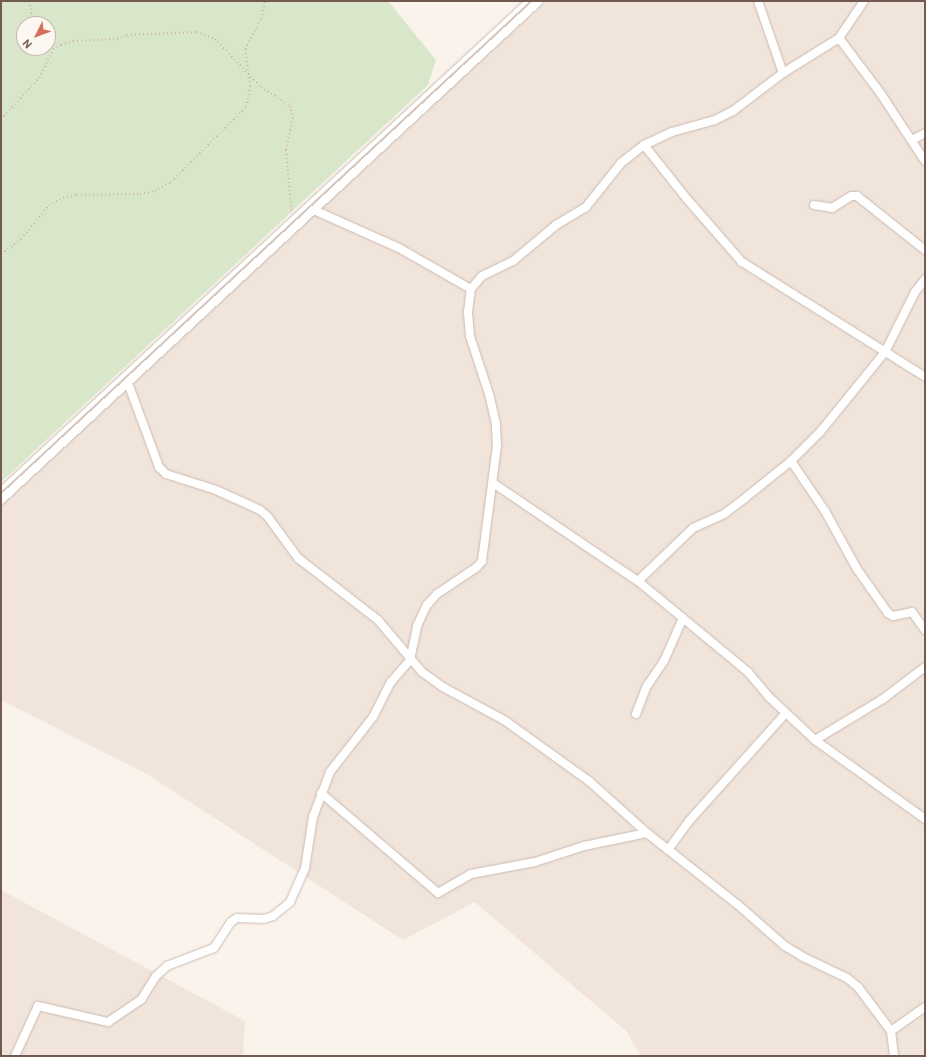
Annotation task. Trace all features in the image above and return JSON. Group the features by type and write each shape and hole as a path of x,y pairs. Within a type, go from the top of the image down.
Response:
{"street":[{"path":"1,500 539,1"},
{"path":"758,1 783,73"},
{"path":"15,1056 38,1006 108,1022 141,1000 156,976 167,966 214,948 231,922 237,918 264,919 281,912 290,902 302,878 313,817 321,793 338,759 373,717 391,682 410,660 417,626 427,605 437,594 477,568 482,561 497,446 496,424 470,336 468,312 471,290 482,276 525,254 556,225 586,207 621,163 644,145 672,132 721,117 783,73 838,38 864,1"},
{"path":"838,38 912,140 925,161"},
{"path":"912,140 925,133"},
{"path":"644,145 686,199 742,262 844,324 925,377"},
{"path":"814,205 832,208 851,196 857,196 925,250"},
{"path":"314,210 399,248 471,290"},
{"path":"638,581 693,528 724,514 791,462 844,405 885,352 915,292 925,279"},
{"path":"128,383 159,467 166,474 216,490 260,510 268,517 298,558 378,620 410,660 441,686 504,720 546,749 610,797 647,833 737,904 785,946 803,957 847,978 858,987 891,1031 894,1056"},
{"path":"791,462 825,511 857,569 888,613 894,616 912,612 925,630"},
{"path":"493,483 638,581 748,672 785,714 815,740 925,819"},
{"path":"636,714 647,686 664,661 683,618"},
{"path":"815,740 883,699 925,667"},
{"path":"668,850 689,821 785,714"},
{"path":"321,793 438,893 471,874 535,862 584,846 647,833"},
{"path":"891,1031 925,1007"}],"lane":[{"path":"1,489 527,1"}],"path":[{"path":"29,1 32,16"},
{"path":"1,254 21,239 49,205 63,198 77,195 140,194 155,191 171,182 246,107 250,97 245,49 261,19 265,1"},
{"path":"56,48 73,41 117,39 128,35 161,32 197,32 215,39 261,87 290,106 293,118 286,150 290,206 294,218"},
{"path":"1,119 39,78 50,56"}],"shaded area":[{"path":"547,1 925,1 925,1056 641,1056 626,1031 475,902 403,940 145,773 1,700 1,506 298,225"},
{"path":"1,890 245,1021 243,1056 1,1056"}],"green space":[{"path":"1,1 388,1 436,60 428,85 1,482"}]}
